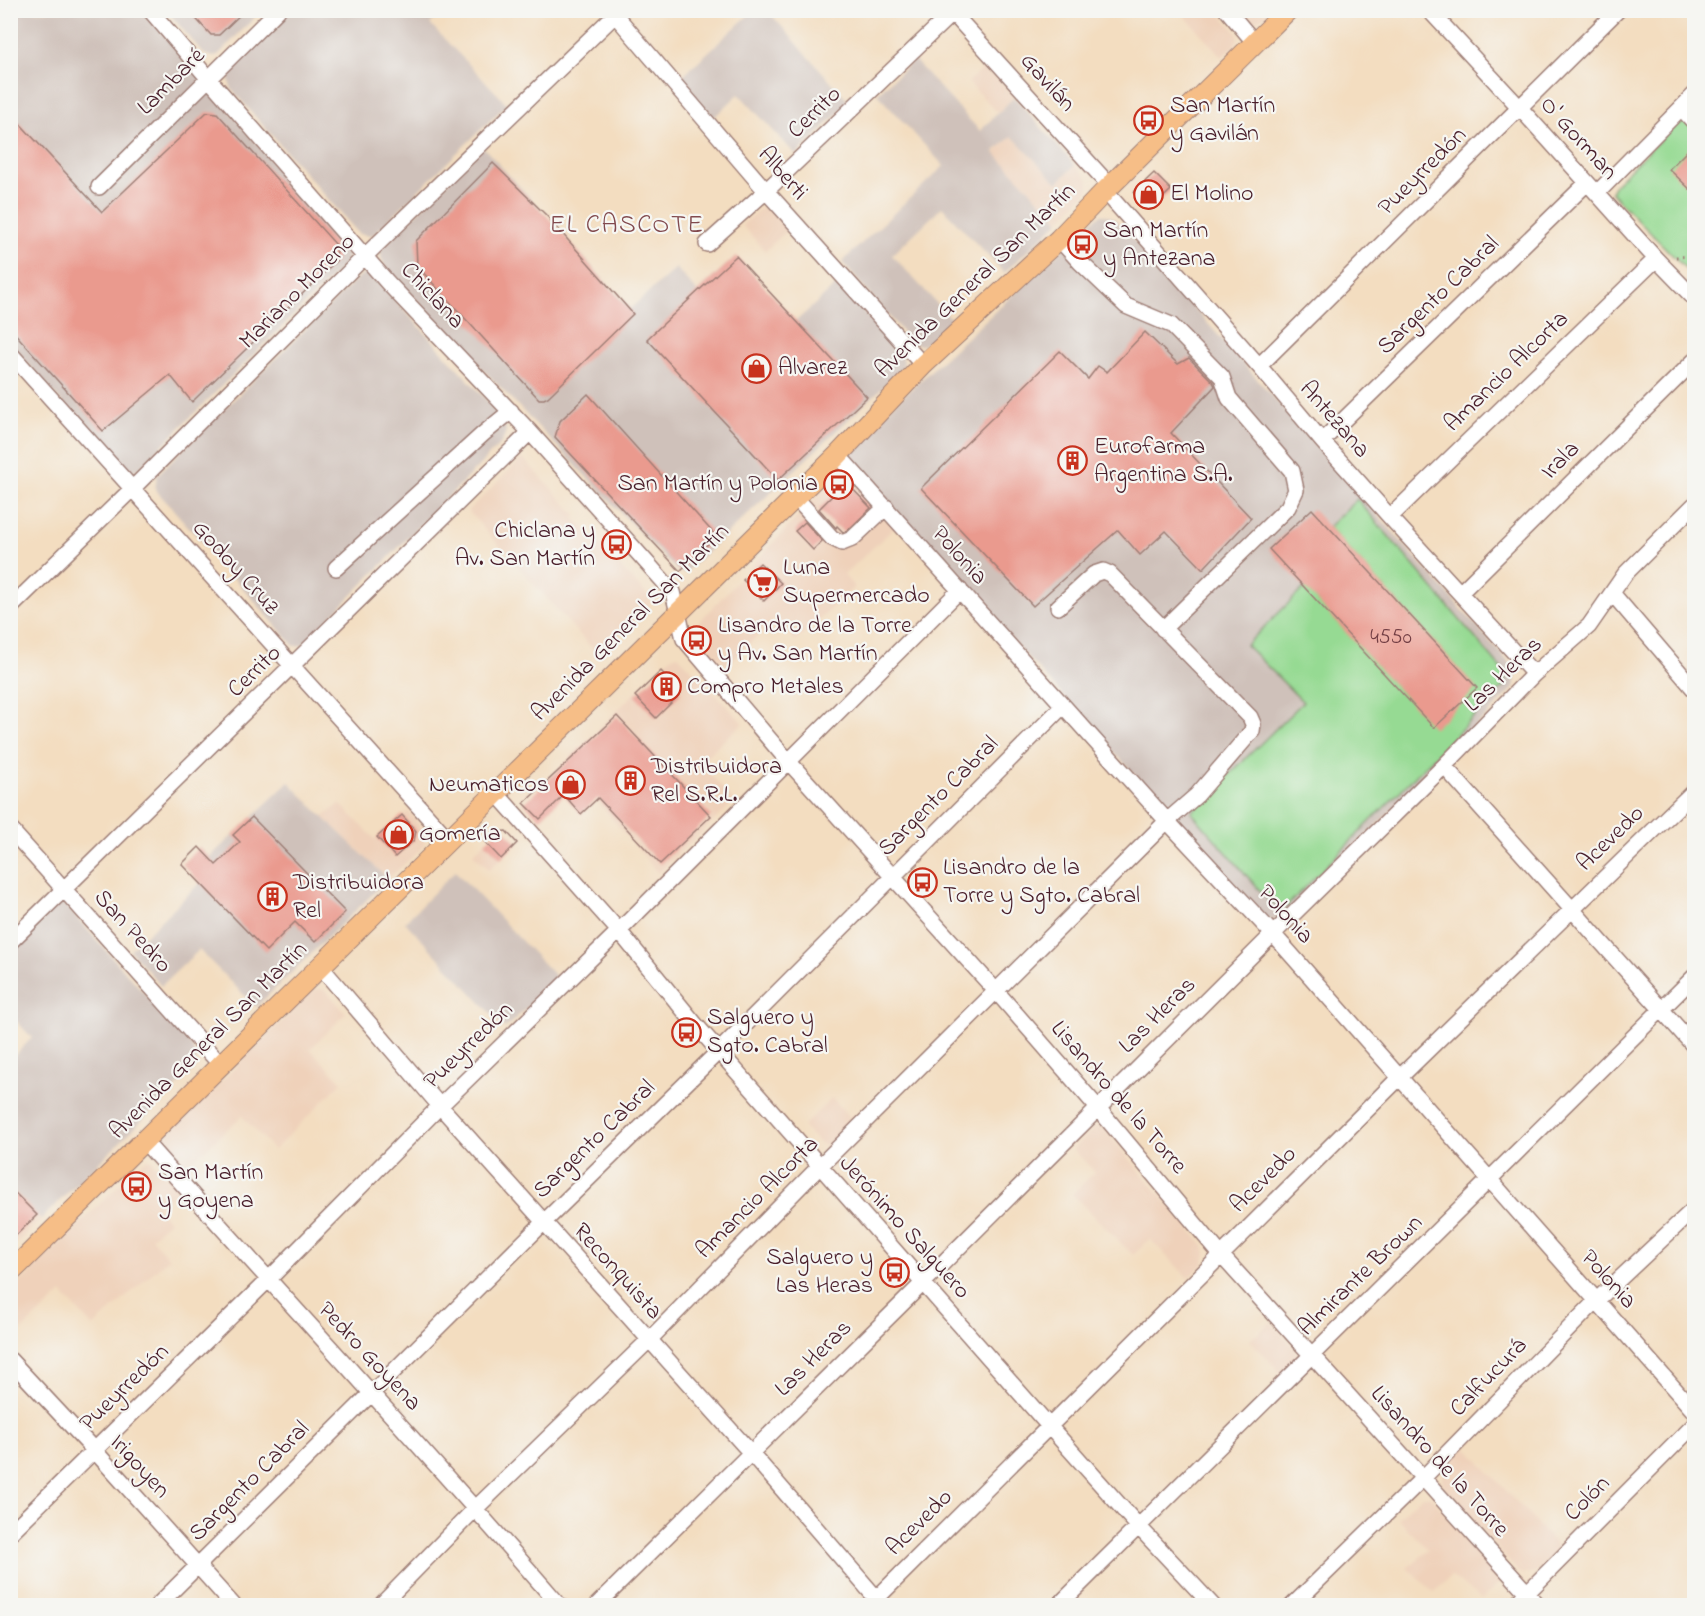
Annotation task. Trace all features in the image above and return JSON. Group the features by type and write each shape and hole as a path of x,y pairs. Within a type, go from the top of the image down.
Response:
{"main road":[{"name":"Avenida General San Martín","path":"10,1273 838,455 923,365 1059,238 1288,10"}],"street":[{"name":"Chiclana","path":"150,10 388,283 511,411 673,592 678,612"},
{"name":"Lambaré","path":"99,187 278,10"},
{"path":"1227,10 1255,43"},
{"name":"O' Gorman","path":"1429,10 1656,259 1695,298"},
{"name":"Pueyrredón","path":"1259,366 1618,10"},
{"name":"Alberti","path":"615,12 766,191 923,365"},
{"name":"Mariano Moreno","path":"10,608 615,12"},
{"name":"Gavilán","path":"951,12 1107,188"},
{"name":"Cerrito","path":"707,244 766,191 951,12"},
{"name":"Sargento Cabral","path":"1322,441 1592,188 1695,95"},
{"path":"1681,108 1695,122"},
{"name":"Antezana","path":"1107,188 1389,518 1534,674"},
{"path":"1058,607 1094,574 1103,571 1110,574 1163,629 1287,507 1296,490 1292,471 1229,398 1222,377 1171,325 1126,306 1080,262 1059,238"},
{"name":"Amancio Alcorta","path":"1389,518 1656,259"},
{"name":"Godoy Cruz","path":"10,352 450,840"},
{"name":"Irala","path":"1460,593 1695,361"},
{"path":"336,568 511,411"},
{"name":"Cerrito","path":"10,942 530,432"},
{"name":"Polonia","path":"838,455 1167,821 1273,934 1695,1411"},
{"path":"795,497 832,538 842,543 852,539 886,507"},
{"name":"Las Heras","path":"596,1605 751,1454 1534,674 1589,626 1625,574 1695,505"},
{"name":"Pueyrredón","path":"10,1533 268,1280 960,590"},
{"path":"1612,593 1695,689"},
{"name":"Lisandro de la Torre","path":"678,612 684,639 788,761 996,991 1221,1255 1539,1605"},
{"name":"Amancio Alcorta","path":"380,1605 649,1340 820,1166 1167,821 1197,795 1252,731 1253,724 1250,717 1163,629"},
{"name":"Sargento Cabral","path":"157,1605 719,1051 1063,705"},
{"path":"1444,766 1695,1046"},
{"name":"Acevedo","path":"876,1603 1049,1426 1399,1078 1695,790"},
{"name":"Jerónimo Salguero","path":"496,794 619,931 719,1051 1049,1426 1139,1527 1213,1605"},
{"name":"San Pedro","path":"10,830 220,1064"},
{"name":"Reconquista","path":"320,966 543,1223 751,1454 876,1603"},
{"name":"Almirante Brown","path":"1058,1605 1695,977"},
{"name":"Pedro Goyena","path":"144,1142 476,1508 560,1605"},
{"name":"Calfucurá","path":"1292,1605 1423,1478 1596,1301 1695,1209"},
{"name":"Irigoyen","path":"10,1360 234,1605"},
{"name":"Colón","path":"1514,1605 1695,1425"}],"shaded area":[{"path":"10,11 144,11 345,246 348,255 346,263 139,468 131,472 122,470 11,345"},
{"path":"167,11 261,11 214,57 204,54"},
{"path":"289,11 444,11 430,24 507,104 370,236 359,234 232,90 229,73 233,65"},
{"path":"753,11 768,11 849,102 796,155 739,94 713,118 679,79"},
{"path":"1185,11 1217,11 1237,33 1238,39 1235,45 1222,57 1182,13"},
{"path":"1233,11 1273,11 1255,21 1239,18"},
{"path":"914,60 980,131 1014,97 1075,165 1057,183 1012,136 994,152 1059,221 1004,273 942,207 892,255 954,322 933,343 921,345 912,343 842,262 944,166 877,94"},
{"path":"986,65 1014,97 998,113 968,82"},
{"path":"1012,136 1057,183 1075,165 1088,179 1088,190 1059,221 994,153"},
{"path":"483,147 630,309 676,268 697,292 736,256 796,321 839,283 900,353 904,362 900,371 685,573 677,571 385,266 381,257 381,249"},
{"path":"765,207 772,208 790,228 765,251 742,225"},
{"path":"1101,215 1115,219 1512,666 1516,677 1514,688 1282,919 1265,918 850,459 850,452 856,440"},
{"path":"367,273 374,277 504,419 506,431 502,442 303,645 294,646 155,489 157,475 360,276"},
{"path":"520,460 525,460 576,515 574,518 650,598 650,605 598,655 468,511"},
{"path":"845,474 896,526 844,575 854,587 796,641 775,619 726,666 700,639 700,621 836,476"},
{"path":"678,655 743,723 700,762 734,802 658,873 596,800 581,814 560,791 547,804 551,808 540,819 524,803 670,658"},
{"path":"289,782 388,879 256,1007 199,950 161,986 130,950 200,883 199,847 210,857"},
{"path":"340,804 375,839 408,811 423,829 425,840 423,847 388,879 323,817"},
{"path":"496,831 506,831 519,842 489,869 473,854"},
{"path":"455,871 558,979 505,1028 405,922"},
{"path":"60,902 192,1046 197,1063 194,1070 41,1219 11,1188 10,1060 32,1038 11,1015 11,947"},
{"path":"317,989 327,992 346,1013 310,1049 342,1082 274,1150 242,1116 182,1170 163,1151 162,1142 165,1137 312,991"},
{"path":"832,1098 856,1124 834,1144 824,1145 819,1143 803,1126"},
{"path":"1099,1126 1204,1246 1206,1253 1204,1264 1188,1278 1150,1239 1133,1255 1072,1194 1095,1172 1073,1149 1094,1127"},
{"path":"150,1159 179,1189 158,1208 169,1221 151,1238 169,1258 93,1327 62,1293 11,1340 11,1291 145,1160"},
{"path":"11,1188 41,1219 11,1249"},
{"path":"1271,1322 1296,1353 1295,1359 1281,1373 1250,1340"},
{"path":"1465,1446 1560,1549 1536,1572 1525,1574 1518,1572 1444,1487 1442,1481 1444,1468"},
{"path":"1423,1496 1433,1499 1502,1580 1482,1599 1451,1576 1434,1592 1407,1568 1429,1550 1398,1519"}],"green space":[{"path":"1682,121 1694,127 1694,277 1611,192 1616,183 1677,123"},
{"path":"1357,499 1505,673 1505,685 1286,907 1269,901 1191,812 1303,702 1246,645 1305,587 1434,727 1476,688 1328,527"}],"building":[{"path":"188,10 245,10 219,35 211,35"},
{"path":"207,112 217,113 337,246 336,261 192,402 170,375 103,431 10,328 10,113 102,212"},
{"path":"1695,143 1695,194 1669,169"},
{"path":"493,163 546,215 633,314 544,399 539,399 417,266 416,241"},
{"name":"El Molino","path":"1154,173 1171,190 1150,210 1134,192"},
{"name":"Alvarez","path":"736,256 867,397 778,480 647,339"},
{"name":"Eurofarma Argentina S.A.","path":"1145,332 1178,364 1189,358 1213,382 1215,386 1171,433 1251,518 1203,569 1166,531 1140,555 1118,530 1033,606 921,488 1060,351 1088,379 1098,366 1107,372"},
{"path":"588,394 716,536 680,571 555,437 560,421"},
{"path":"846,482 871,508 847,531 843,532 837,526 836,528 819,509"},
{"name":"Eurofarma Argentina S.A.","path":"1312,509 1477,688 1434,728 1269,549"},
{"path":"805,522 822,541 813,550 795,531"},
{"name":"Luna Supermercado","path":"760,563 781,583 764,601 743,580"},
{"path":"661,671 681,693 656,718 635,696"},
{"name":"Distribuidora Rel S.R.L.","path":"617,716 711,816 660,864 598,798 581,814 564,795 540,819 524,803"},
{"name":"Gomería","path":"402,815 416,831 414,840 395,857 377,837"},
{"name":"Distribuidora Rel","path":"252,817 345,912 315,942 295,922 266,951 182,864 199,847 216,865 240,842 233,835"},
{"path":"506,831 517,843 501,859 485,842 496,832"},
{"path":"10,1188 37,1215 10,1241"}],"place":[{"name":"San Martín y Gavilán","path":"1149,120"},
{"name":"El Molino","path":"1149,194"},
{"name":"San Martín y Antezana","path":"1082,245"},
{"name":"Alvarez","path":"757,368"},
{"name":"Eurofarma Argentina S.A.","path":"1073,461"},
{"name":"San Martín y Polonia","path":"839,484"},
{"name":"Chiclana y Av. San Martín","path":"616,545"},
{"name":"Luna Supermercado","path":"762,582"},
{"name":"Lisandro de la Torre y Av. San Martín","path":"697,640"},
{"name":"Compro Metales","path":"666,687"},
{"name":"Distribuidora Rel S.R.L.","path":"630,781"},
{"name":"Neumaticos","path":"570,785"},
{"name":"Gomería","path":"398,834"},
{"name":"Lisandro de la Torre y Sgto. Cabral","path":"922,882"},
{"name":"Distribuidora Rel","path":"272,897"},
{"name":"Salguero y Sgto. Cabral","path":"686,1032"},
{"name":"San Martín y Goyena","path":"137,1187"},
{"name":"Salguero y Las Heras","path":"894,1272"}],"district":[{"name":"EL CASCOTE","path":"627,226"}]}
